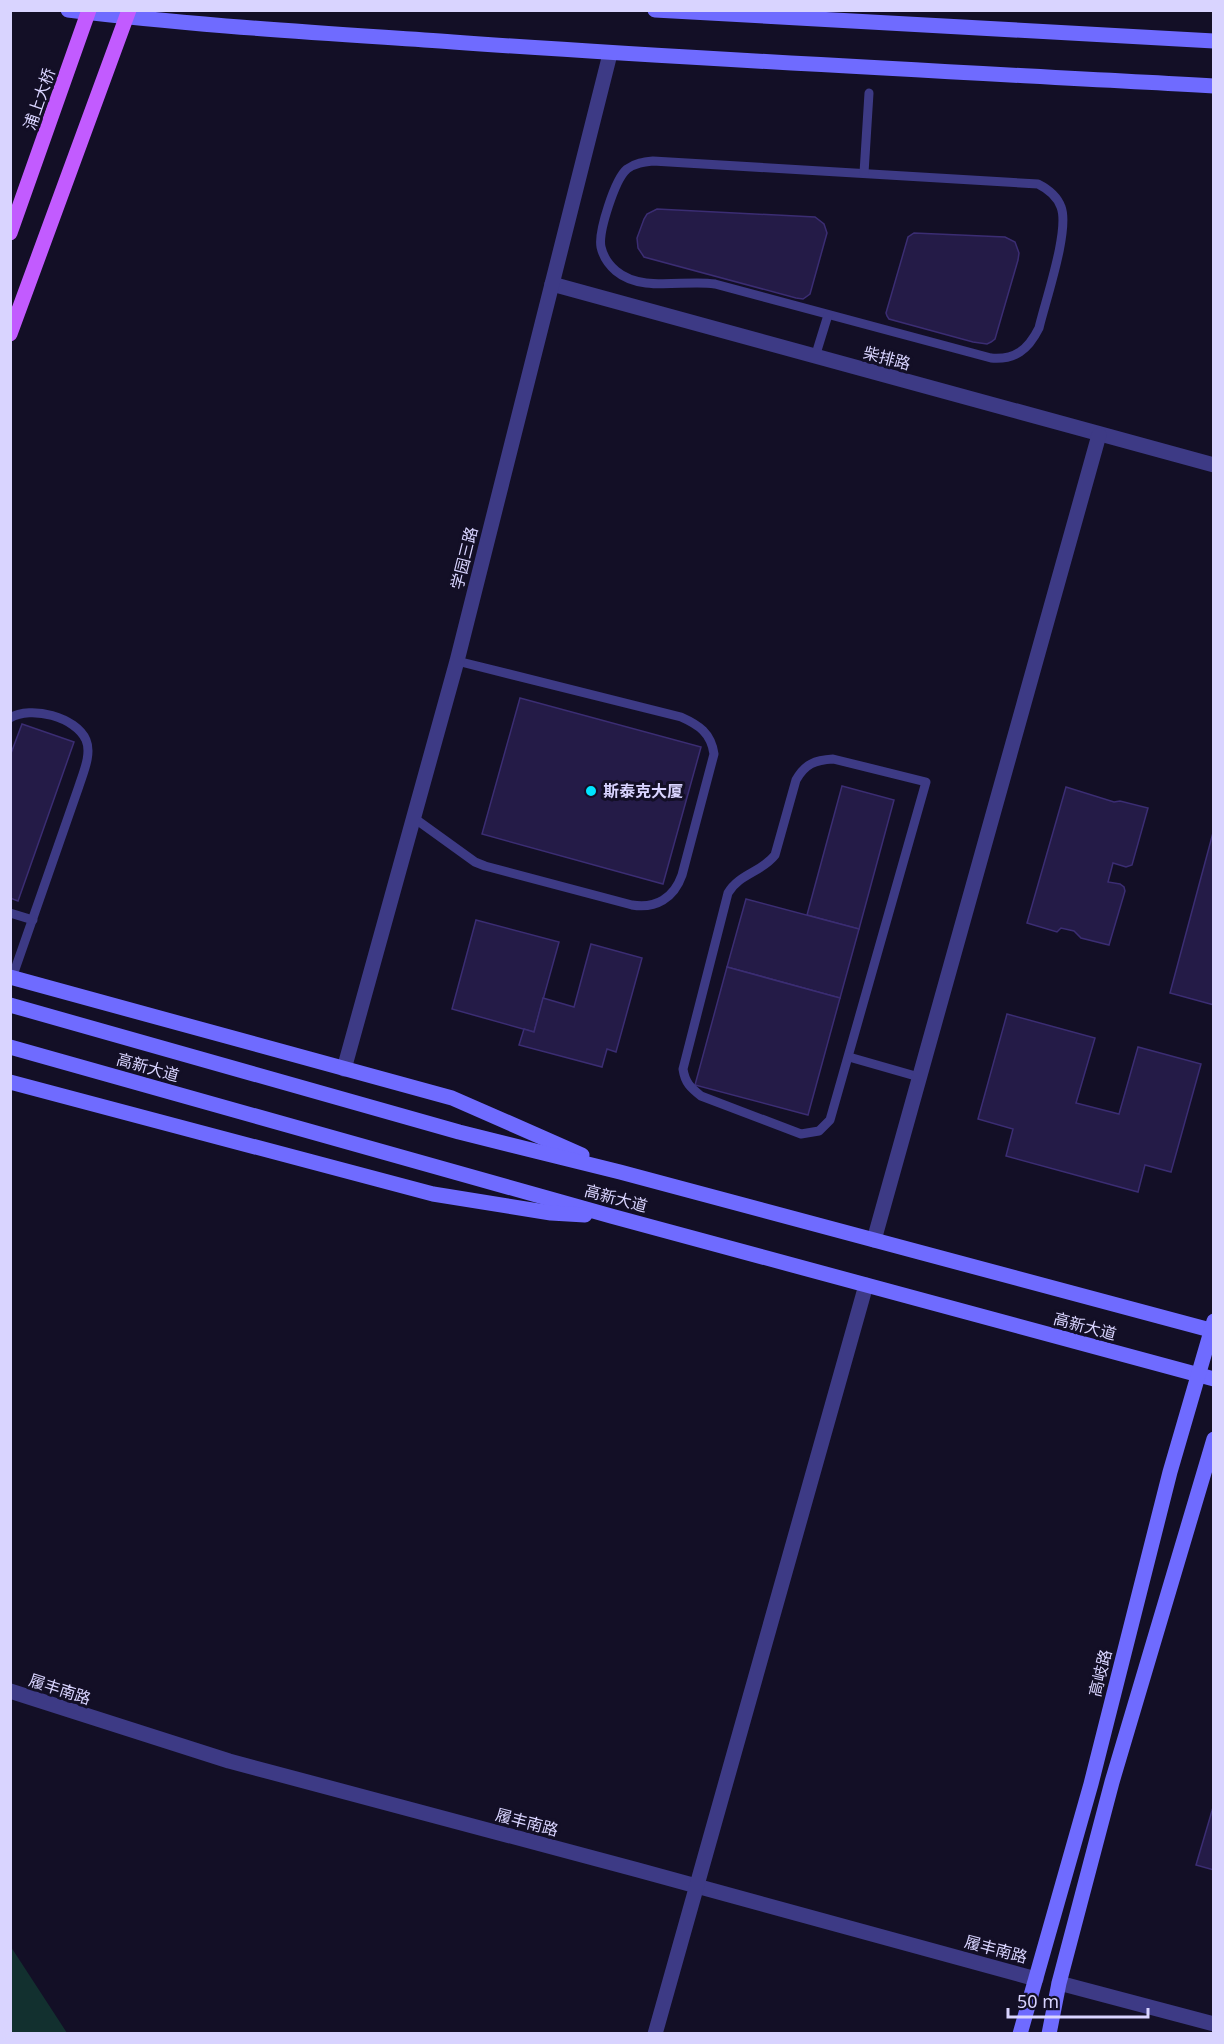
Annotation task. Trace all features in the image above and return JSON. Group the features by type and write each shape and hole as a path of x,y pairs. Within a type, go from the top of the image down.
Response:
{"main road":[{"path":"68,10 165,22 610,54 834,64 1214,86"},
{"name":"浦上大桥","path":"10,233 89,10"},
{"path":"10,334 129,10"},
{"path":"655,10 1214,41"},
{"path":"11,977 452,1098 620,1172"},
{"name":"高新大道","path":"10,1005 459,1132 1212,1327"},
{"name":"高新大道","path":"10,1047 611,1216 1214,1379"},
{"path":"10,1082 433,1194 551,1214 611,1216"},
{"name":"高岐路","path":"1020,2034 1091,1784 1170,1472 1212,1327"},
{"path":"1049,2034 1059,1983 1112,1782 1214,1438"}],"street":[{"name":"学园三路","path":"344,1069 457,661 610,54"},
{"name":"柴排路","path":"552,285 1214,465"},
{"path":"874,1240 1099,435"},
{"path":"655,2034 866,1285"},
{"name":"履丰南路","path":"10,1691 229,1761 1036,1979"},
{"path":"1059,1983 1214,2024"}],"lane":[{"path":"864,173 869,93"},
{"path":"643,162 1038,184 1047,189 1061,206 1064,226 1039,328 1030,344 1011,357 1001,359 980,356 828,315 715,284 691,281 650,283 626,277 617,271 603,255 601,237 620,177 627,169 643,162"},
{"path":"815,357 828,315"},
{"path":"414,818 475,862 485,866 642,907 658,903 674,892 679,884 685,863 714,754 709,737 703,729 681,717 457,661"},
{"path":"10,718 27,712 58,717 80,731 88,747 79,786 11,977"},
{"path":"833,759 926,782 849,1057 830,1120 819,1131 801,1134 701,1095 690,1088 685,1080 683,1069 728,893 733,884 768,863 775,855 796,780 802,770 812,762 833,759"},
{"path":"10,913 33,920"},
{"path":"849,1057 919,1077"}],"green space":[{"path":"11,1947 67,2033 11,2033"}],"building":[{"path":"657,209 815,217 824,224 827,233 810,294 803,299 796,298 644,257 638,248 637,238 647,214"},
{"path":"914,233 1005,237 1015,242 1019,253 1018,260 995,339 991,342 987,344 973,342 889,319 886,313 908,237"},
{"name":"斯泰克大厦","path":"520,698 701,747 663,884 482,834"},
{"path":"22,724 74,742 18,901 10,898 10,756"},
{"path":"842,786 894,800 859,929 807,915"},
{"path":"1066,787 1114,802 1120,801 1148,808 1132,865 1126,867 1113,863 1108,882 1120,884 1125,891 1109,945 1081,938 1074,931 1061,928 1057,932 1027,923"},
{"path":"1214,829 1214,1005 1170,993"},
{"path":"746,899 859,929 840,998 727,967"},
{"path":"476,920 559,942 534,1032 452,1009"},
{"path":"591,944 642,958 616,1052 607,1049 602,1067 519,1045 524,1029 534,1032 543,998 574,1007"},
{"path":"727,967 840,998 808,1115 695,1085"},
{"path":"1007,1014 1095,1038 1076,1103 1119,1114 1138,1047 1201,1064 1171,1172 1145,1165 1138,1192 1006,1156 1013,1129 978,1119"},
{"path":"1214,1804 1214,1870 1196,1865"}],"place":[{"name":"斯泰克大厦","path":"591,791"}]}
